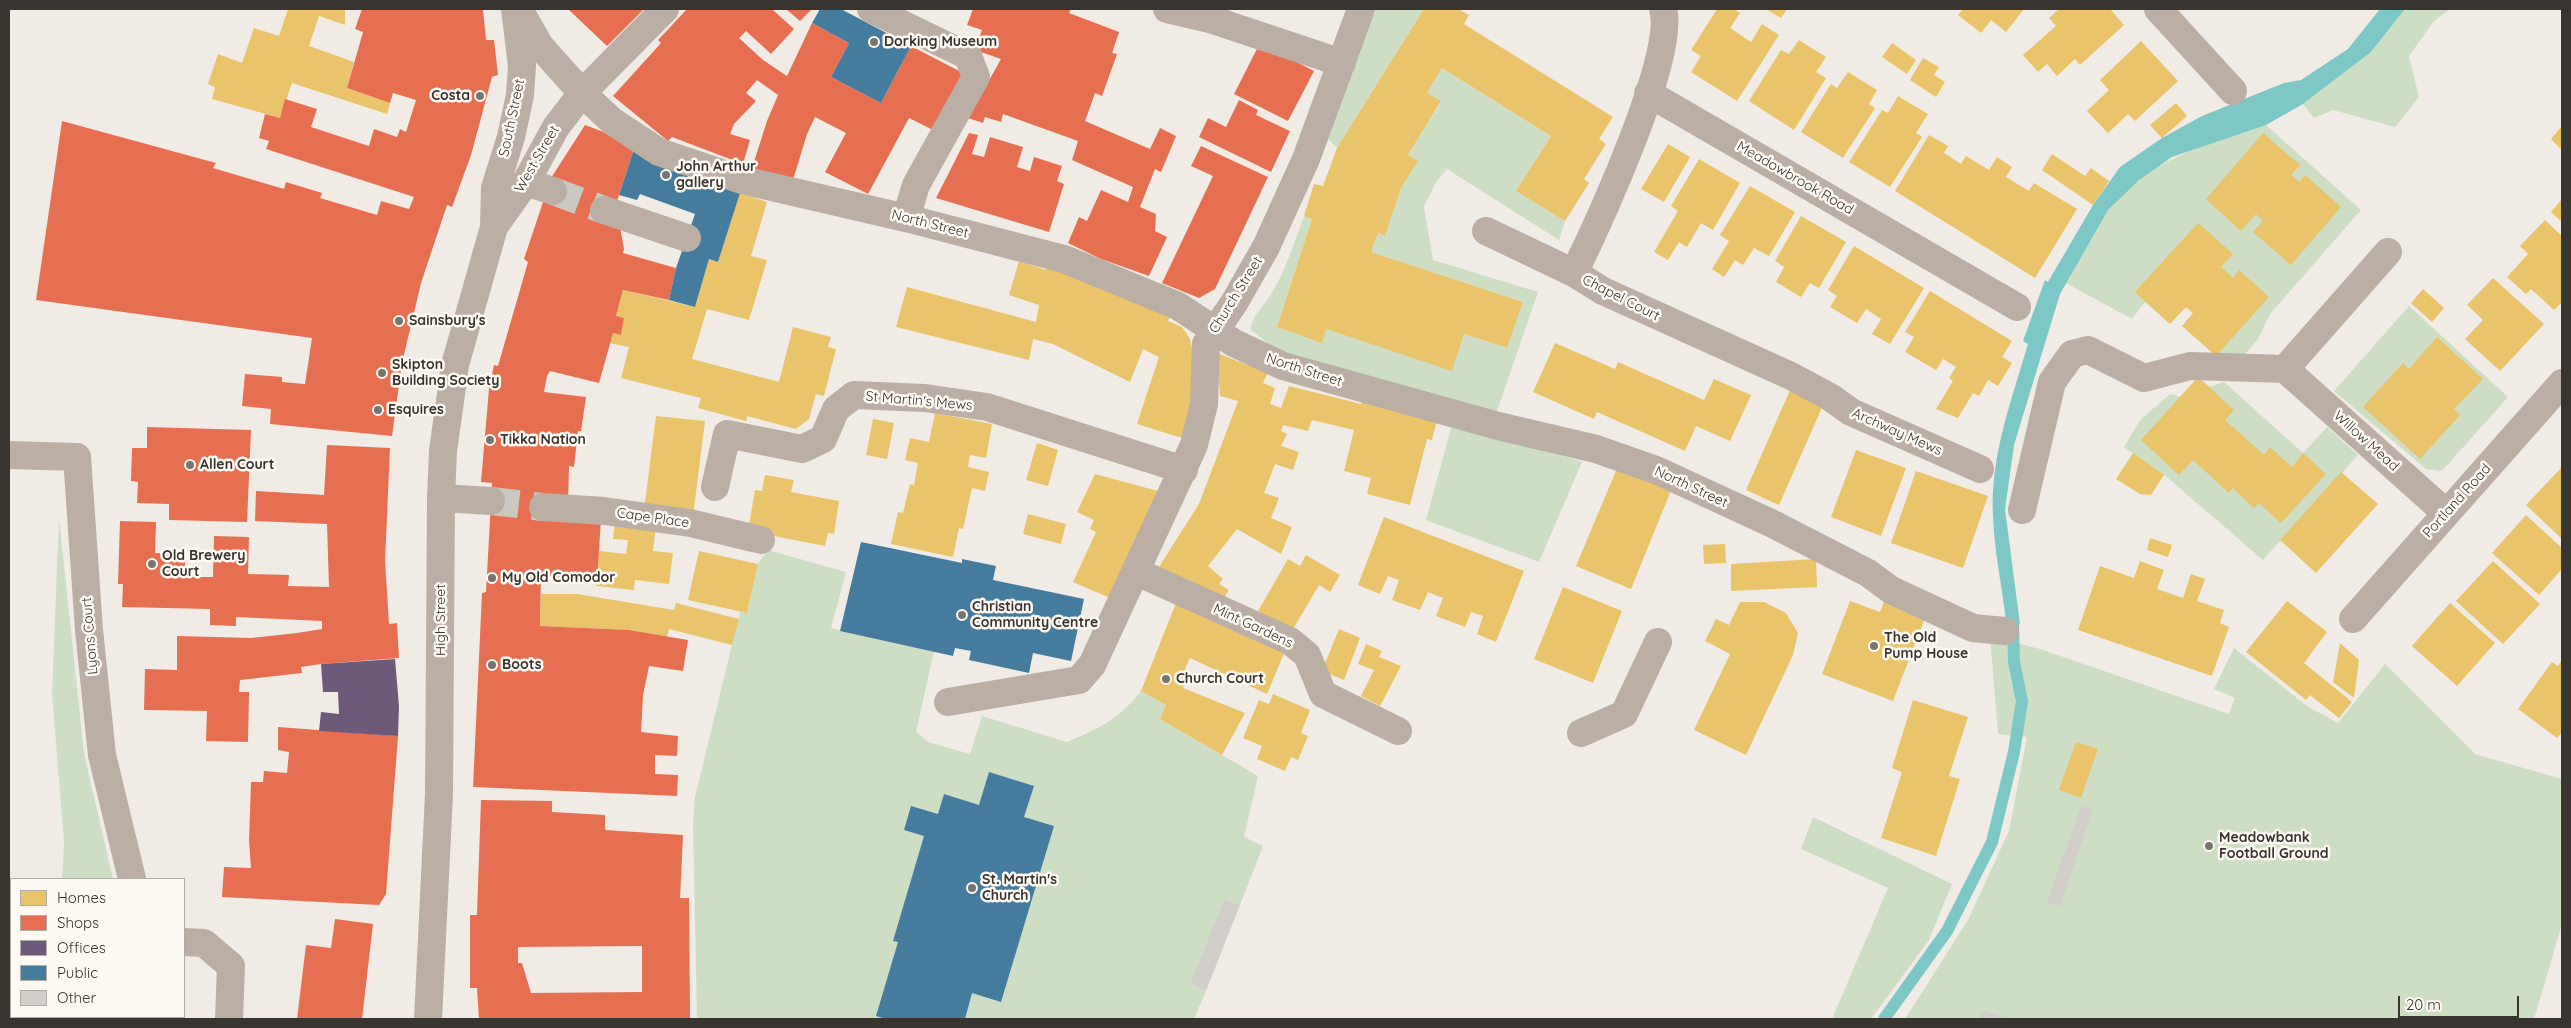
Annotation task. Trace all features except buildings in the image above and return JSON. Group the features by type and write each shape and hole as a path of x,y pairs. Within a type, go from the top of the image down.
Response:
{"main road":[{"path":"517,9 540,46 582,93"},
{"name":"South Street","path":"494,227 495,188 511,137 520,95 522,66 517,9"},
{"name":"West Street","path":"494,227 526,182 556,127 582,93 665,9"},
{"name":"High Street","path":"428,1019 439,784 440,498 443,451 454,365 494,227"}],"street":[{"path":"871,9 968,56 976,77 916,185 906,218"},
{"path":"1167,9 1210,19 1342,63"},
{"name":"Church Street","path":"948,702 1079,680 1092,665 1137,572 1194,445 1204,404 1206,344 1234,303 1266,247 1306,159 1361,9"},
{"path":"1648,93 1660,57 1665,16 1663,9"},
{"path":"2158,9 2232,91"},
{"name":"North Street","path":"582,93 612,120 659,152 742,180 906,218 1064,259 1178,306 1234,343 1283,366 1498,426 1596,449 1656,470 1773,524 1868,573 1891,590 1974,628 2005,631"},
{"name":"Chapel Court","path":"1648,93 1609,200 1574,273 1603,292 1791,376"},
{"name":"Meadowbrook Road","path":"1648,93 2017,307"},
{"path":"526,182 553,191"},
{"path":"604,210 687,238"},
{"path":"1486,231 1574,273"},
{"path":"2022,510 2052,382 2072,354 2088,350 2144,378 2190,366 2285,369 2388,252"},
{"name":"Willow Mead","path":"2285,369 2446,513"},
{"name":"Archway Mews","path":"1791,376 1830,397 1851,412 1980,469"},
{"name":"Portland Road","path":"2353,619 2562,383"},
{"name":"St Martin's Mews","path":"715,488 727,434 802,449 823,438 836,409 854,395 925,398 987,407 1184,470"},
{"name":"Lyons Court","path":"9,455 76,456 89,630 102,755 132,878"},
{"path":"440,498 491,501"},
{"name":"Cape Place","path":"543,507 604,512 690,523 761,540"},
{"name":"Mint Gardens","path":"1137,572 1290,641 1307,655 1323,694 1398,731"},
{"path":"1581,733 1624,714 1658,642"},
{"path":"185,942 204,943 231,966 229,1019"}],"green space":[{"path":"1376,9 1424,9 1337,148 1327,138"},
{"path":"2405,9 2450,9 2434,21 2409,56 2419,97 2395,127 2333,110 2314,118 2303,104 2371,52"},
{"path":"1442,68 1551,136 1516,191 1565,221 1559,240 1447,169 1436,182 1424,206 1433,260 1538,292 1495,417 1277,351 1250,329 1251,324 1280,277 1304,216 1312,219 1277,327 1321,342 1326,329 1452,370 1464,334 1507,348 1523,302 1371,252 1378,233 1385,236 1401,188 1418,161 1408,155 1441,102 1427,93"},
{"path":"2266,125 2361,210 2270,314 2258,339 2244,355 2216,356 2182,326 2193,313 2186,307 2170,324 2145,302 2132,319 2066,283 2102,218 2124,192 2141,178 2160,166 2201,147"},
{"path":"2409,306 2508,397 2442,471 2426,469 2334,391"},
{"path":"2198,377 2210,387 2224,382 2303,453 2327,427 2358,455 2263,560 2169,479 2124,447 2141,419 2170,394 2181,397"},
{"path":"1453,421 1582,462 1539,562 1426,520"},
{"path":"59,518 84,754 113,878 62,878 64,842 52,694"},
{"path":"768,550 846,572 831,628 934,651 916,732 928,742 970,754 982,716 1067,742 1108,722 1124,710 1141,691 1166,705 1160,719 1258,776 1244,837 1263,846 1240,905 1224,899 1190,984 1206,991 1194,1019 697,1019 693,824 695,797 740,612 747,613 758,564"},
{"path":"1990,636 2040,649 2229,714 2235,698 2214,689 2234,648 2307,706 2338,723 2385,664 2475,754 2562,779 2562,924 2534,1019 1905,1019 1968,920 2009,831 2027,737 1998,734"},
{"path":"1813,817 1952,884 1929,940 1871,1019 1832,1019 1888,888 1801,849"}],"water":[{"path":"2380,9 2405,9 2371,52 2303,104 2266,125 2172,157 2139,180 2108,210 2060,294 2014,445 2005,509 2020,624 2006,621 1996,555 1993,515 1995,471 2003,428 2028,344 2023,341 2045,280 2048,282 2093,205 2120,167 2162,138 2202,116 2284,83 2301,80 2348,49"}],"waterway":[{"path":"1884,1019 1947,931 1992,842 2014,752 2022,701 2014,662 2013,625"}],"tunnel":[{"path":"553,191 604,210"},
{"path":"491,501 543,507"}],"place":[{"name":"Dorking Museum","path":"874,42"},
{"name":"Costa","path":"480,96"},
{"name":"John Arthur gallery","path":"666,175"},
{"name":"Sainsbury's","path":"399,321"},
{"name":"Skipton Building Society","path":"382,373"},
{"name":"Esquires","path":"378,410"},
{"name":"Tikka Nation","path":"490,440"},
{"name":"Allen Court","path":"190,465"},
{"name":"Old Brewery Court","path":"152,564"},
{"name":"My Old Comodor","path":"492,578"},
{"name":"Christian Community Centre","path":"962,615"},
{"name":"The Old Pump House","path":"1874,646"},
{"name":"Boots","path":"492,665"},
{"name":"Church Court","path":"1166,679"},
{"name":"Meadowbank Football Ground","path":"2209,846"},
{"name":"St. Martin's Church","path":"972,888"}]}
